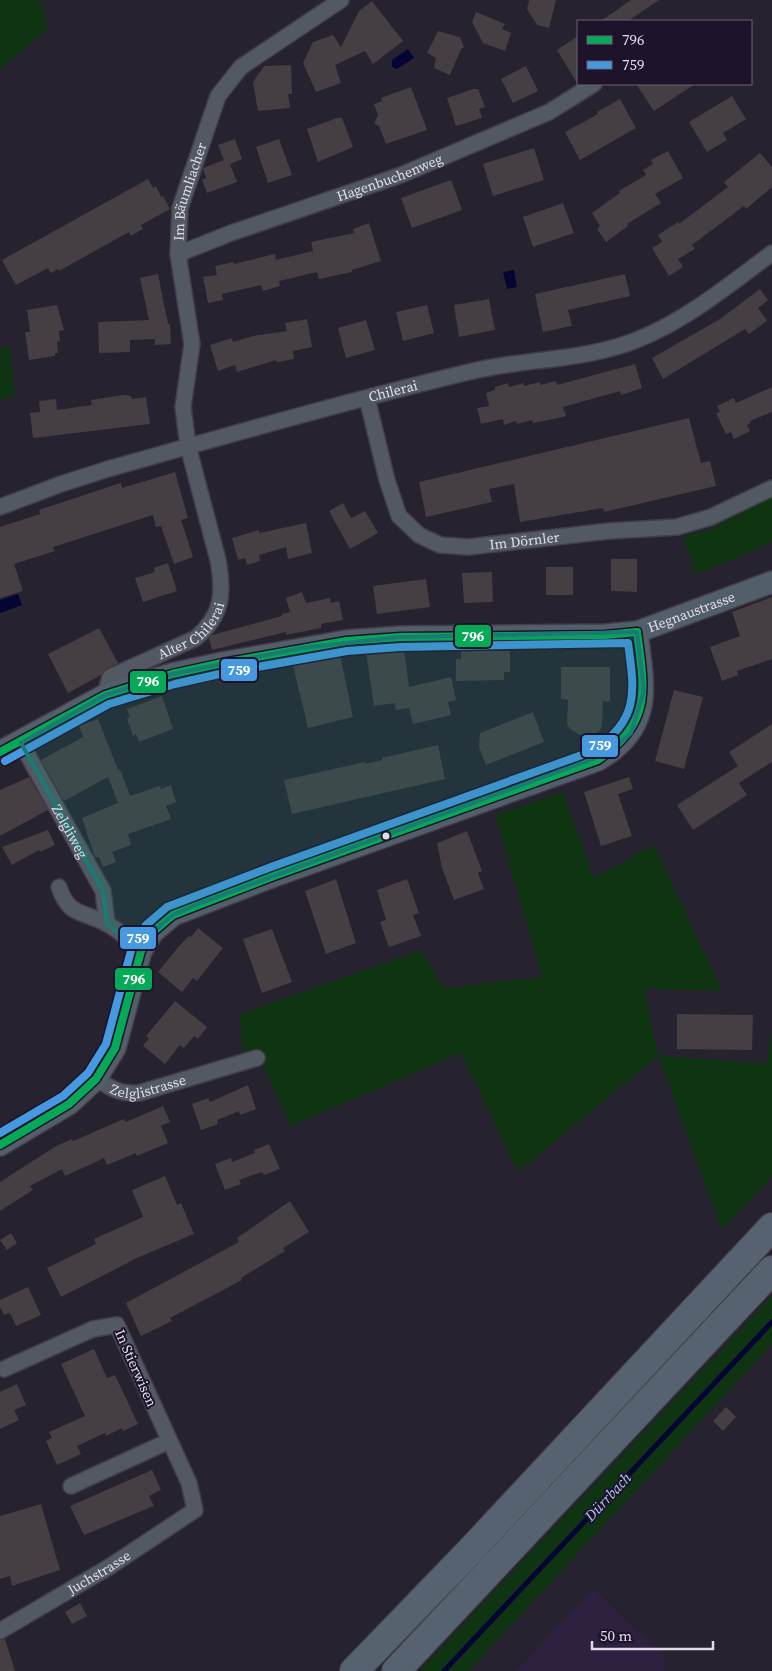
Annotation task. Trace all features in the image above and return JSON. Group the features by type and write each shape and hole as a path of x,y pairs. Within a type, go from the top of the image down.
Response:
{"highway":[{"path":"354,1671 489,1530 772,1227"},
{"path":"396,1671 772,1270"}],"street":[{"name":"Im Bäumliacher","path":"188,446 183,407 192,344 178,254 180,208 218,96 241,67 341,0"},
{"name":"Hagenbuchenweg","path":"178,254 231,233 401,175 549,112 592,85"},
{"name":"Chilerai","path":"0,507 61,484 188,446 367,398 479,370 597,353 632,342 686,314 772,253"},
{"name":"Im Dörnler","path":"367,398 387,480 399,516 419,536 440,545 468,547 609,531 677,527 711,516 772,488"},
{"name":"Alter Chilerai","path":"105,696 110,677 196,638 208,628 217,616 222,579 188,446"},
{"name":"Hegnaustrasse","path":"0,752 21,743 105,696 172,674 346,641 400,637 605,635 637,632 772,582"},
{"path":"96,1079 115,1048 141,950 162,922 181,912 580,766 609,753 625,741 631,733 644,691 637,632"},
{"name":"Zelgliweg","path":"21,743 102,891 107,924"},
{"path":"59,887 64,902 72,909 107,924 141,950"},
{"name":"Zelglistrasse","path":"0,1145 69,1104 96,1079 118,1092 127,1094 139,1093 258,1058"},
{"name":"In Stierwisen","path":"4,1369 92,1329 116,1324 189,1483 194,1510"},
{"path":"71,1486 169,1440"},
{"name":"Juchstrasse","path":"0,1631 110,1567 194,1510"}],"highlighted area":[{"path":"637,632 644,691 631,733 609,753 198,904 173,915 153,932 141,951 107,924 103,891 21,743 105,695 172,674 301,648 400,637"}],"shaded area":[{"path":"408,49 414,58 397,69 392,67 392,60"},
{"path":"514,270 517,287 507,289 503,272"},
{"path":"18,594 22,605 0,613 0,600"},
{"path":"593,1589 664,1656 665,1671 516,1671"}],"green space":[{"path":"0,0 40,0 48,29 0,69"},
{"path":"10,347 15,396 0,400 0,348"},
{"path":"772,494 772,542 696,575 683,536 712,529"},
{"path":"563,792 594,878 654,845 722,991 644,989 658,1055 766,1064 772,1028 772,1176 722,1230 658,1056 518,1172 461,1053 291,1126 257,1053 250,1055 243,1051 240,1014 421,950 444,988 542,977 495,815"},
{"path":"772,1296 772,1344 469,1671 419,1671"}],"building":[{"path":"529,0 556,0 549,28 537,25 527,9"},
{"path":"631,0 659,0 629,20 602,20"},
{"path":"372,1 403,41 373,64 365,51 335,65 341,83 316,92 303,63 313,42 333,35 341,47 359,11"},
{"path":"476,12 505,24 502,29 511,33 505,51 483,43 472,22"},
{"path":"438,31 460,37 464,47 461,49 450,75 434,68 436,58 427,53"},
{"path":"577,37 577,83 557,50"},
{"path":"291,65 292,94 288,94 290,108 258,111 253,82 264,66"},
{"path":"526,66 538,91 513,103 501,79"},
{"path":"637,85 693,85 654,111"},
{"path":"411,87 427,130 386,144 379,126 374,124 378,115 374,104 382,101 381,98"},
{"path":"478,89 485,107 479,109 482,118 456,126 447,98"},
{"path":"732,96 746,119 723,133 727,140 707,152 689,122"},
{"path":"620,99 636,128 580,160 565,132 598,114 597,112"},
{"path":"342,118 353,147 318,162 307,129"},
{"path":"235,139 242,159 230,164 237,182 207,193 202,180 206,178 203,168 224,160 218,145"},
{"path":"279,139 292,175 268,183 256,147"},
{"path":"534,148 544,180 493,196 483,164"},
{"path":"668,151 683,178 655,194 661,203 627,224 628,226 606,242 597,229 600,226 592,213 620,193 619,191 646,175 643,170 653,164 651,160"},
{"path":"760,153 772,167 772,187 746,209 744,206 692,245 695,249 678,259 683,267 669,276 652,248 662,242 658,235 678,222 679,224 728,187 724,182"},
{"path":"148,179 153,188 156,186 170,209 141,225 143,229 131,236 129,232 59,271 58,269 51,273 48,268 16,285 2,260"},
{"path":"451,180 462,210 412,228 401,198"},
{"path":"563,203 574,233 533,247 523,217"},
{"path":"369,223 381,261 352,270 352,272 319,279 317,272 279,281 280,286 263,291 261,285 222,294 223,300 208,303 203,277 217,275 215,266 234,262 234,264 275,254 276,260 313,251 311,242 354,233 353,229"},
{"path":"158,274 168,324 170,324 171,344 155,345 155,339 130,340 130,352 99,353 98,322 149,320 140,278"},
{"path":"625,274 630,296 568,310 572,326 543,332 535,294"},
{"path":"760,289 768,300 758,308 767,321 749,334 745,329 663,379 652,358 720,319"},
{"path":"489,299 495,330 459,337 454,305"},
{"path":"57,305 64,330 59,331 58,353 55,353 55,356 29,360 25,332 30,332 27,310"},
{"path":"427,305 434,333 403,341 396,312"},
{"path":"307,319 312,347 293,351 294,359 277,362 276,360 237,372 235,365 218,371 210,345 232,338 233,342 253,336 287,331 285,323"},
{"path":"366,320 375,350 346,358 338,328"},
{"path":"635,364 642,388 621,395 620,391 563,407 566,416 549,420 533,423 532,420 517,424 516,421 504,425 503,419 481,424 477,408 489,406 486,393 495,390 495,387 508,383 509,387 524,383 524,386 556,381 557,385"},
{"path":"772,387 772,412 750,421 751,423 747,425 750,431 734,439 731,432 726,434 716,413 720,412 717,406 734,398 736,403"},
{"path":"123,395 131,396 132,399 146,397 150,424 33,438 30,413 40,412 39,401 56,399 57,410 92,405 91,400"},
{"path":"689,418 701,463 710,461 716,486 604,512 603,508 520,522 514,484 489,489 492,502 426,517 419,482"},
{"path":"175,472 188,518 181,520 193,557 174,564 161,526 156,527 153,515 53,547 55,551 14,564 23,591 0,598 0,527 40,514 39,510 121,483 122,488"},
{"path":"343,503 351,518 365,511 378,533 350,549 329,511"},
{"path":"306,523 312,553 288,559 286,547 259,555 260,561 247,565 245,558 238,560 232,538 259,530 259,533"},
{"path":"611,559 637,559 637,592 611,591"},
{"path":"168,563 177,591 143,602 135,578 155,572 154,568"},
{"path":"546,567 573,567 573,595 546,595"},
{"path":"492,572 493,602 464,603 462,573"},
{"path":"426,579 430,607 377,614 373,586"},
{"path":"302,592 306,603 330,598 331,603 339,601 343,620 321,624 321,628 286,635 286,632 212,650 209,638 212,635 282,616 282,614 290,612 286,598"},
{"path":"772,597 772,659 737,671 738,675 722,681 710,647 740,636 732,612"},
{"path":"99,628 118,663 106,669 101,675 68,693 48,654"},
{"path":"404,649 409,687 451,677 456,700 448,702 451,715 413,724 409,708 396,710 395,703 374,706 366,652"},
{"path":"461,651 510,651 510,672 504,672 504,680 456,681 456,659 461,659"},
{"path":"340,655 353,717 308,728 293,665"},
{"path":"561,667 610,667 610,702 603,701 600,731 594,734 580,735 570,729 567,724 568,700 561,699"},
{"path":"674,690 703,697 684,769 655,761"},
{"path":"162,696 173,729 139,742 136,734 133,736 127,718 130,717 127,709"},
{"path":"533,712 544,742 486,765 479,747 480,733"},
{"path":"98,719 130,796 160,786 161,789 171,785 176,802 166,806 171,819 128,834 131,845 112,852 116,862 103,867 99,857 95,857 82,818 118,803 108,777 64,801 41,760 83,737 79,726"},
{"path":"772,724 772,762 739,783 747,795 693,830 677,805 738,766 729,752"},
{"path":"438,745 445,779 292,814 284,780 365,762 365,764 382,760 382,758"},
{"path":"29,777 48,810 0,836 0,790"},
{"path":"629,777 633,789 618,794 632,836 601,846 584,792"},
{"path":"48,830 55,845 40,852 39,850 12,865 2,847"},
{"path":"467,831 482,871 478,873 484,889 454,900 442,868 437,843"},
{"path":"336,879 356,943 326,954 305,891"},
{"path":"407,879 419,913 413,915 421,936 389,947 380,922 386,920 377,890"},
{"path":"198,928 223,948 197,981 193,978 182,992 158,972 180,945 189,936 191,937"},
{"path":"272,929 292,982 262,993 243,939"},
{"path":"175,1001 207,1027 198,1039 194,1036 184,1048 180,1045 165,1064 143,1046 149,1038 146,1036"},
{"path":"677,1014 753,1015 752,1050 677,1049"},
{"path":"248,1085 256,1109 240,1115 239,1111 217,1120 218,1124 201,1130 192,1104 208,1098 210,1102"},
{"path":"163,1106 170,1122 161,1126 168,1143 137,1156 136,1153 107,1165 104,1158 65,1176 62,1169 30,1186 33,1190 0,1211 0,1182 56,1146 72,1139 73,1141 124,1119 126,1122"},
{"path":"269,1144 280,1169 264,1175 262,1172 239,1180 241,1184 225,1190 215,1164 231,1158 232,1162 255,1153 254,1150"},
{"path":"165,1176 177,1205 181,1203 194,1234 139,1257 61,1297 47,1268 96,1244 94,1239 143,1217 132,1190"},
{"path":"290,1201 309,1232 283,1248 285,1251 241,1278 242,1280 170,1318 172,1321 141,1336 126,1303 239,1242 237,1238"},
{"path":"11,1233 17,1243 7,1250 0,1240"},
{"path":"28,1287 41,1315 16,1326 10,1313 4,1315 0,1307 0,1300"},
{"path":"94,1349 107,1378 115,1375 138,1424 123,1431 122,1428 106,1436 105,1433 77,1446 81,1454 57,1465 46,1441 52,1438 49,1432 85,1416 61,1364"},
{"path":"17,1384 26,1405 14,1410 19,1420 0,1429 0,1392"},
{"path":"726,1407 736,1417 723,1431 713,1421"},
{"path":"152,1470 161,1490 149,1496 154,1506 84,1535 70,1506"},
{"path":"41,1504 60,1570 12,1586 10,1576 0,1579 0,1516"},
{"path":"80,1603 87,1616 72,1624 65,1612"},
{"path":"5,1639 15,1671 0,1671 0,1640"}],"waterway":[{"name":"Dürrbach","path":"444,1671 772,1322"}],"transit line":[{"name":"796","path":"0,752 105,695 172,674 222,663 346,641 400,637 605,635 637,632"},
{"name":"796","path":"0,1145 69,1104 96,1079 115,1048 141,951 153,932 173,915 274,876 598,760 616,746 628,732 641,704 642,672 637,632"},
{"name":"759","path":"0,1133 63,1096 88,1073 106,1044 132,947 146,925 167,907 271,867 593,751 619,728 630,704 632,677 628,643 400,647 347,651 224,673 175,684 109,704 5,761"}]}
